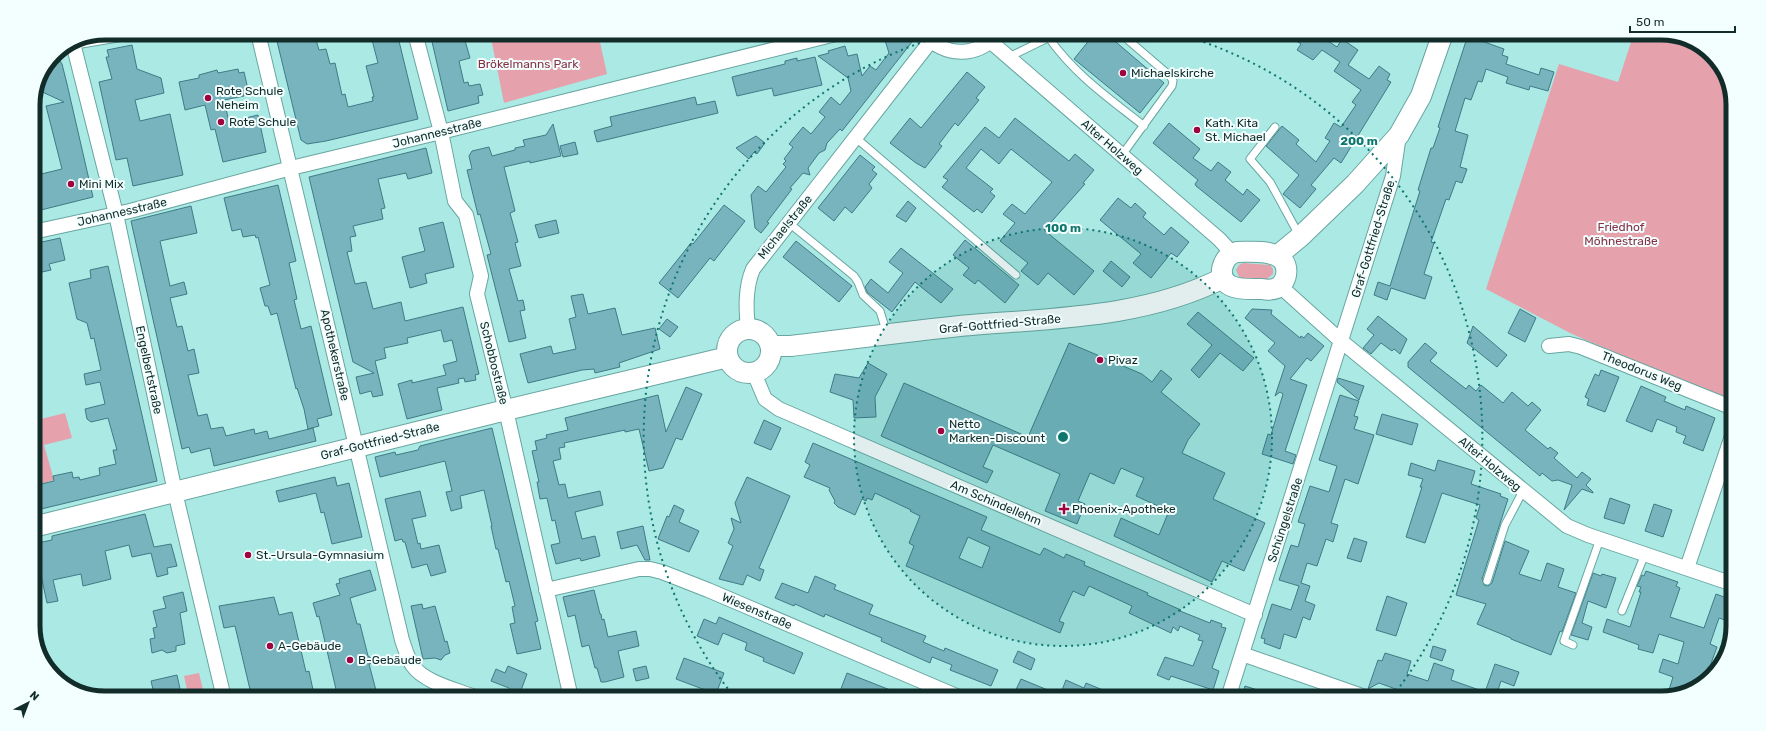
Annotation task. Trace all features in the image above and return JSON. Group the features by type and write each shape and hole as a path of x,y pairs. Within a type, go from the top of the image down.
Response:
{"street":[{"name":"Apothekerstraße","path":"260,40 402,640 408,658 419,673 425,678 459,691"},
{"name":"Schobbostraße","path":"416,40 441,132 455,201 466,214 481,276 477,294 506,410 569,691"},
{"name":"Johannesstraße","path":"40,230 116,214 290,168 812,40"},
{"name":"Michaelstraße","path":"748,329 747,298 751,275 758,262 856,138 924,40"},
{"path":"930,40 943,49 957,52 972,51 991,40"},
{"name":"Alter Holzweg","path":"996,40 1009,57 1219,239 1232,253"},
{"name":"Graf-Gottfried-Straße","path":"1277,256 1300,237 1364,175 1399,135 1421,96 1441,40"},
{"name":"Engelbertstraße","path":"73,49 116,214 175,492 222,691"},
{"name":"Graf-Gottfried-Straße","path":"1341,342 1393,176 1399,135"},
{"path":"1232,253 1271,254 1277,256 1285,264 1286,273 1280,286 1270,290 1238,288 1229,285 1223,278 1223,264 1232,253"},
{"name":"Graf-Gottfried-Straße","path":"771,346 792,346 961,326 1088,316 1141,307 1191,293 1223,278"},
{"name":"Alter Holzweg","path":"1280,286 1341,342 1566,526 1726,582"},
{"path":"748,329 756,330 762,334 768,339 771,346 771,355 768,363 762,370 754,373 740,372 730,363 728,357 727,350 732,338 736,334 748,329"},
{"name":"Schüngelstraße","path":"1230,691 1341,342"},
{"name":"Theodorus Weg","path":"1549,346 1569,344 1581,347 1726,405"},
{"name":"Graf-Gottfried-Straße","path":"40,525 506,410 728,357"},
{"name":"Am Schindellehm","path":"754,373 765,399 779,409 1255,615"},
{"path":"1687,568 1726,454"},
{"name":"Wiesenstraße","path":"546,590 639,569 650,569 662,572 708,590 945,691"},
{"path":"1242,654 1348,691"}],"lane":[{"path":"1009,57 1045,40"},
{"path":"1050,40 1062,56 1078,73 1144,126"},
{"path":"1122,155 1172,86 1173,81 1170,76 1128,40"},
{"path":"1275,127 1250,159 1270,182 1300,237"},
{"path":"856,138 1016,275"},
{"path":"789,223 854,276 863,295 880,311 887,335"},
{"path":"1487,581 1506,525 1523,491"},
{"path":"1573,645 1564,641 1600,539"},
{"path":"1622,610 1646,554"}],"green space":[{"name":"Brökelmanns Park","path":"491,40 600,40 607,74 504,103"},
{"path":"950,40 972,40 963,42"},
{"name":"Friedhof Möhnestraße","path":"1632,40 1661,40 1674,41 1697,51 1710,62 1723,84 1726,101 1726,400 1572,334 1486,289 1559,64 1618,82"},
{"path":"1243,263 1270,265 1273,269 1273,274 1267,279 1239,277 1236,270 1239,265"},
{"path":"65,413 72,438 44,445 54,480 40,484 40,419"},
{"path":"199,673 203,691 187,691 184,676"}],"building":[{"path":"277,40 316,40 319,50 326,49 330,64 335,63 342,95 345,94 348,107 373,101 372,97 374,97 366,66 378,63 372,40 399,40 418,119 326,141 307,144 301,140"},
{"path":"432,40 465,40 470,58 459,61 464,83 468,82 469,86 480,84 483,95 478,96 479,103 448,111"},
{"path":"885,40 911,40 912,42 842,131 840,129 827,143 825,150 819,153 808,168 810,175 803,173 790,188 792,189 767,222 769,223 761,233 755,228 751,195 758,186 766,192 786,167 783,164 786,161 784,159 793,147 789,144 803,127 811,134 825,117 819,112 831,97 840,105 851,91 848,78 818,56 829,53 828,51 845,46 848,56 857,54 862,76 870,66 876,70 889,53"},
{"name":"Michaelskirche","path":"1089,40 1114,40 1164,83 1140,113 1074,59"},
{"path":"1295,40 1326,40 1337,47 1341,40 1343,40 1358,50 1348,65 1369,79 1379,66 1390,74 1387,80 1391,82 1341,163 1334,158 1311,185 1316,189 1300,208 1283,194 1299,175 1266,146 1282,126 1299,140 1296,144 1316,162 1330,141 1325,138 1334,123 1341,127 1356,105 1352,102 1361,90 1334,71 1340,62 1322,50 1313,60 1297,50 1301,44"},
{"path":"1466,40 1479,40 1504,49 1502,55 1508,57 1506,64 1539,75 1541,68 1554,72 1548,91 1530,86 1529,90 1506,83 1508,77 1486,69 1482,82 1478,81 1471,100 1465,98 1455,131 1468,135 1460,167 1467,169 1462,183 1456,181 1449,200 1446,199 1431,242 1434,243 1424,274 1432,277 1425,299 1391,288 1387,300 1374,295 1378,282 1390,286 1420,191 1418,190 1431,148 1433,148 1440,128 1438,127"},
{"path":"132,45 137,69 161,78 164,93 135,100 140,121 170,114 183,175 133,186 127,158 116,160 99,82 112,79 106,57 109,57 107,50"},
{"path":"815,57 822,85 774,96 772,88 737,96 732,77 785,64 785,61 797,58 797,61"},
{"path":"59,59 62,64 67,84 93,197 40,210 40,174 62,169 46,106 64,102 41,91 51,69"},
{"path":"238,69 239,73 244,72 248,89 243,91 244,96 224,100 229,122 258,115 266,152 223,162 215,129 211,130 205,105 185,110 179,82 199,78 199,75 217,70 218,73"},
{"path":"967,72 985,87 976,98 979,100 958,126 955,123 939,144 942,146 925,168 890,143 910,118 921,128"},
{"path":"695,97 697,105 715,101 718,113 597,142 594,131 612,126 610,117"},
{"path":"1015,118 1069,161 1075,154 1094,170 1083,183 1085,184 1044,230 1094,271 1074,295 1048,273 1038,285 1021,271 1028,263 1000,241 1015,223 1003,214 1012,204 1025,214 1052,182 1011,149 999,164 981,149 966,168 993,189 990,192 995,196 982,213 977,209 974,212 942,187 948,180 943,177 985,127 999,138"},
{"path":"1169,123 1200,149 1193,158 1211,171 1218,162 1231,172 1225,180 1243,195 1247,189 1260,200 1241,222 1196,186 1195,184 1198,180 1153,143"},
{"path":"553,124 561,156 504,167 515,211 510,213 518,242 515,243 521,266 509,269 518,301 523,300 525,310 520,311 526,338 509,342 487,255 491,254 480,214 478,215 467,170 472,169 469,156 472,151 489,147 492,156 515,150 515,148 525,146 523,140 546,135"},
{"path":"756,136 765,143 757,154 754,152 749,159 736,148"},
{"path":"575,142 578,154 563,157 560,146"},
{"path":"426,148 432,173 408,179 406,173 378,179 385,208 381,209 383,219 353,226 356,236 350,237 352,251 347,252 355,284 366,282 373,309 401,302 405,321 463,307 479,374 475,375 476,380 465,382 464,378 458,379 459,383 437,388 442,410 407,419 398,384 412,380 412,383 446,375 443,365 457,361 452,340 444,342 441,330 407,338 408,343 384,348 386,358 375,361 383,395 373,397 371,391 360,394 356,377 374,373 353,362 309,177"},
{"path":"860,155 875,167 872,170 877,174 869,184 872,188 852,213 845,207 834,221 818,208"},
{"path":"278,185 296,261 289,263 297,299 294,300 301,329 311,326 332,415 317,419 319,426 308,429 304,409 297,388 296,389 277,313 271,315 268,306 265,306 260,288 270,285 258,237 256,238 255,235 243,237 241,229 232,231 224,198"},
{"path":"1118,198 1131,208 1135,203 1146,213 1143,217 1164,235 1171,227 1189,242 1177,257 1171,253 1151,278 1133,263 1141,254 1100,220"},
{"path":"908,201 916,208 906,222 896,216"},
{"path":"724,205 745,221 714,261 710,258 678,298 659,283"},
{"path":"191,206 197,233 160,241 170,286 184,282 187,294 170,298 177,327 182,326 188,351 194,349 199,373 188,375 198,416 207,414 211,429 223,427 226,436 254,429 255,434 267,431 269,439 313,428 316,441 214,466 210,448 191,453 189,447 182,449 131,221"},
{"path":"556,220 559,233 539,238 535,225"},
{"path":"443,222 454,267 425,274 427,283 410,288 402,257 425,251 419,228"},
{"path":"60,238 65,260 49,264 51,270 40,272 40,242"},
{"path":"965,240 1019,285 1005,303 978,280 975,284 963,275 969,268 953,255"},
{"path":"796,241 852,286 839,302 783,257"},
{"path":"901,248 953,289 941,303 915,282 892,312 867,292 865,287 871,279 888,293 903,273 889,262"},
{"path":"1111,261 1130,277 1122,287 1103,271"},
{"path":"108,266 157,481 40,509 40,484 54,481 53,476 72,472 73,478 79,477 80,480 100,475 99,468 116,464 113,450 117,450 108,418 91,422 87,419 85,409 105,404 100,382 86,385 84,374 101,370 94,338 91,339 87,323 77,319 69,283 91,278 90,270"},
{"path":"583,294 588,314 615,308 622,335 655,328 660,349 619,363 620,367 595,373 594,369 582,370 528,383 520,354 551,346 553,354 576,349 569,319 576,317 571,296"},
{"path":"1252,309 1272,310 1271,314 1300,338 1301,336 1304,338 1308,333 1324,346 1311,361 1307,358 1290,379 1307,385 1285,451 1296,455 1293,464 1262,454 1268,434 1271,435 1283,394 1280,392 1275,396 1285,366 1268,351 1275,343 1245,318"},
{"path":"1520,309 1536,318 1525,342 1508,333"},
{"path":"1198,312 1254,358 1243,371 1220,353 1199,378 1191,370 1212,345 1187,324"},
{"path":"1378,316 1407,339 1400,354 1394,349 1392,351 1381,343 1371,354 1363,348 1374,335 1367,329"},
{"path":"667,319 678,327 670,337 659,329"},
{"path":"1473,326 1507,355 1497,367 1467,343"},
{"path":"1069,343 1142,374 1152,382 1161,370 1172,379 1161,392 1200,424 1188,440 1182,453 1225,473 1213,499 1265,523 1244,571 1222,561 1212,582 1114,536 1121,518 1159,535 1169,511 1136,496 1144,478 1121,468 1114,484 1090,473 1078,501 1085,504 1077,524 1045,511 1060,474 993,445 983,467 993,471 987,483 881,436 904,383 1028,437"},
{"path":"1425,343 1437,353 1430,361 1466,389 1469,385 1476,391 1481,385 1503,403 1512,392 1528,406 1532,402 1541,410 1525,430 1548,449 1550,447 1558,453 1554,458 1577,478 1582,472 1591,479 1586,485 1593,493 1582,489 1564,510 1572,485 1558,480 1552,481 1542,473 1540,476 1408,367 1408,362"},
{"path":"868,363 887,374 875,397 876,417 854,418 853,400 830,392 835,374 859,378"},
{"path":"1601,370 1619,377 1605,412 1587,405 1589,399 1585,397 1595,374 1599,376"},
{"path":"1338,378 1364,386 1359,400 1337,382"},
{"path":"1641,386 1666,397 1664,401 1685,410 1686,406 1715,418 1703,451 1683,443 1686,436 1676,432 1677,427 1657,419 1652,432 1626,421"},
{"path":"686,387 702,394 682,440 676,438 663,468 649,471 639,429 625,432 625,430 564,443 565,447 559,448 561,459 553,461 559,485 565,484 568,498 600,491 603,505 575,512 582,539 595,536 600,556 581,561 580,558 556,564 551,545 560,543 555,520 552,521 547,498 540,499 537,482 539,482 532,451 537,450 535,441 547,438 546,435 568,430 565,418 658,395 666,432"},
{"path":"1340,395 1359,401 1354,416 1358,417 1354,429 1374,435 1358,484 1345,479 1331,523 1338,525 1333,542 1326,539 1317,566 1307,563 1301,583 1310,586 1305,601 1315,605 1310,620 1303,617 1296,638 1284,634 1280,649 1264,643 1265,639 1261,638 1272,604 1291,610 1299,586 1279,580 1291,545 1298,547 1305,524 1298,522 1310,486 1329,492 1337,466 1319,460"},
{"path":"1382,414 1418,424 1412,445 1376,434"},
{"path":"764,420 781,428 771,450 754,443"},
{"path":"492,428 538,621 535,622 541,649 517,654 510,624 515,623 512,607 515,606 509,581 506,582 498,549 496,549 484,490 460,496 462,508 451,511 446,492 452,491 445,461 380,477 375,457 395,452 396,455 418,450 420,446"},
{"path":"813,443 987,517 981,530 1040,555 1044,548 1064,558 1066,554 1085,562 1084,565 1148,593 1147,595 1181,610 1180,611 1210,623 1211,620 1222,624 1221,627 1226,628 1212,668 1219,671 1213,690 1171,676 1169,680 1157,675 1165,657 1193,666 1203,641 1198,640 1200,635 1180,626 1178,631 1173,627 1171,633 1129,613 1132,606 1089,586 1084,596 1073,591 1059,621 1064,623 1060,633 906,566 914,546 909,543 920,516 910,511 911,510 875,493 872,500 867,498 866,501 862,499 855,515 838,507 834,503 835,501 829,490 830,488 804,477 810,465 805,462","holes":["968,537 990,547 982,568 959,558"]},
{"path":"1438,460 1475,471 1471,484 1501,494 1500,496 1508,499 1482,579 1484,585 1488,586 1492,583 1505,541 1529,551 1519,574 1541,581 1547,563 1564,569 1558,587 1576,593 1562,632 1560,631 1551,655 1477,624 1486,604 1456,595 1479,520 1476,518 1480,505 1442,493 1425,543 1406,537 1422,487 1420,487 1423,479 1408,475 1411,463 1435,471"},
{"path":"335,477 337,486 349,483 362,537 332,544 324,512 321,513 316,493 279,502 276,491"},
{"path":"747,477 790,496 759,568 764,570 760,581 747,575 743,585 719,579 733,546 728,543 734,529 731,518 741,523 735,503"},
{"path":"420,491 426,516 412,519 418,544 420,543 421,549 439,545 446,572 431,576 427,564 412,568 405,542 403,542 402,539 395,541 385,499"},
{"path":"1610,498 1630,505 1624,524 1604,518"},
{"path":"1654,504 1672,510 1663,537 1645,531"},
{"path":"674,505 684,510 679,522 699,531 689,552 658,539 667,516 669,517"},
{"path":"145,514 154,547 171,544 177,566 167,568 168,574 157,577 151,553 132,557 129,545 105,551 111,579 83,586 81,574 53,580 58,601 47,603 40,571 40,543 52,540 52,536"},
{"path":"643,526 650,560 645,560 637,545 621,549 617,532"},
{"path":"1354,538 1367,542 1361,562 1347,558"},
{"path":"370,570 376,590 350,598 357,624 360,624 368,656 378,662 369,664 376,691 336,691 319,616 317,617 313,603 340,595 336,584 340,583 339,579"},
{"path":"1646,571 1678,582 1676,586 1680,588 1670,617 1704,628 1716,594 1726,598 1725,620 1719,618 1710,644 1717,647 1708,671 1697,680 1682,688 1669,690 1673,677 1659,672 1663,659 1678,664 1684,642 1659,634 1653,653 1638,649 1639,645 1603,632 1607,619 1630,627 1641,592 1639,592 1641,587 1637,586 1642,575 1644,576"},
{"path":"1593,573 1601,576 1602,574 1616,578 1606,608 1588,601 1582,623 1592,627 1588,640 1571,635"},
{"path":"815,576 836,585 834,589 873,605 869,614 926,636 923,642 944,651 945,648 998,670 991,686 950,670 952,665 932,657 930,663 881,641 882,638 825,614 824,617 795,604 794,606 775,598 782,583 808,593"},
{"path":"594,590 602,620 604,619 608,637 636,631 639,646 618,651 624,677 605,682 601,682 597,668 595,668 589,645 582,647 575,615 568,617 563,597"},
{"path":"183,592 187,611 180,613 185,644 176,646 176,651 167,653 162,650 152,653 150,639 155,638 153,628 157,627 153,611 166,608 163,597"},
{"path":"1387,596 1407,603 1396,636 1376,630"},
{"name":"A-Gebäude","path":"274,597 279,615 292,612 306,672 309,671 313,690 250,691 235,626 224,628 219,606"},
{"path":"422,604 423,609 435,606 445,642 447,641 450,653 445,655 441,660 435,658 423,659 411,606"},
{"path":"719,617 803,653 794,674 763,661 764,658 745,650 747,643 723,633 718,645 697,636 704,619 716,624"},
{"path":"1433,646 1446,650 1442,661 1430,657"},
{"path":"1018,651 1035,659 1031,670 1013,662"},
{"path":"1385,653 1411,661 1407,674 1428,681 1434,663 1454,670 1451,680 1482,691 1401,691 1379,683 1368,689 1378,660 1382,661"},
{"path":"684,658 724,673 717,691 708,691 676,679"},
{"path":"1495,664 1519,672 1514,686 1501,681 1498,691 1485,691"},
{"path":"508,666 527,674 521,691 510,691 509,688 491,681 496,669 505,673"},
{"path":"646,666 649,678 636,681 633,669"},
{"path":"847,673 893,691 840,691"},
{"path":"177,675 180,691 153,691 151,681"},
{"path":"1021,679 1050,691 1015,691"},
{"path":"1066,680 1084,688 1086,683 1105,691 1062,691"},
{"path":"1245,686 1260,691 1243,691"}],"place":[{"name":"Michaelskirche","path":"1123,73"},
{"name":"Rote Schule Neheim","path":"208,98"},
{"name":"Rote Schule","path":"221,122"},
{"name":"Kath. Kita St. Michael","path":"1197,130"},
{"name":"Mini Mix","path":"71,184"},
{"name":"Pivaz","path":"1100,360"},
{"name":"Netto Marken-Discount","path":"941,431"},
{"name":"Phoenix-Apotheke","path":"1064,509"},
{"name":"St.-Ursula-Gymnasium","path":"248,555"},
{"name":"A-Gebäude","path":"270,646"},
{"name":"B-Gebäude","path":"350,660"}]}
